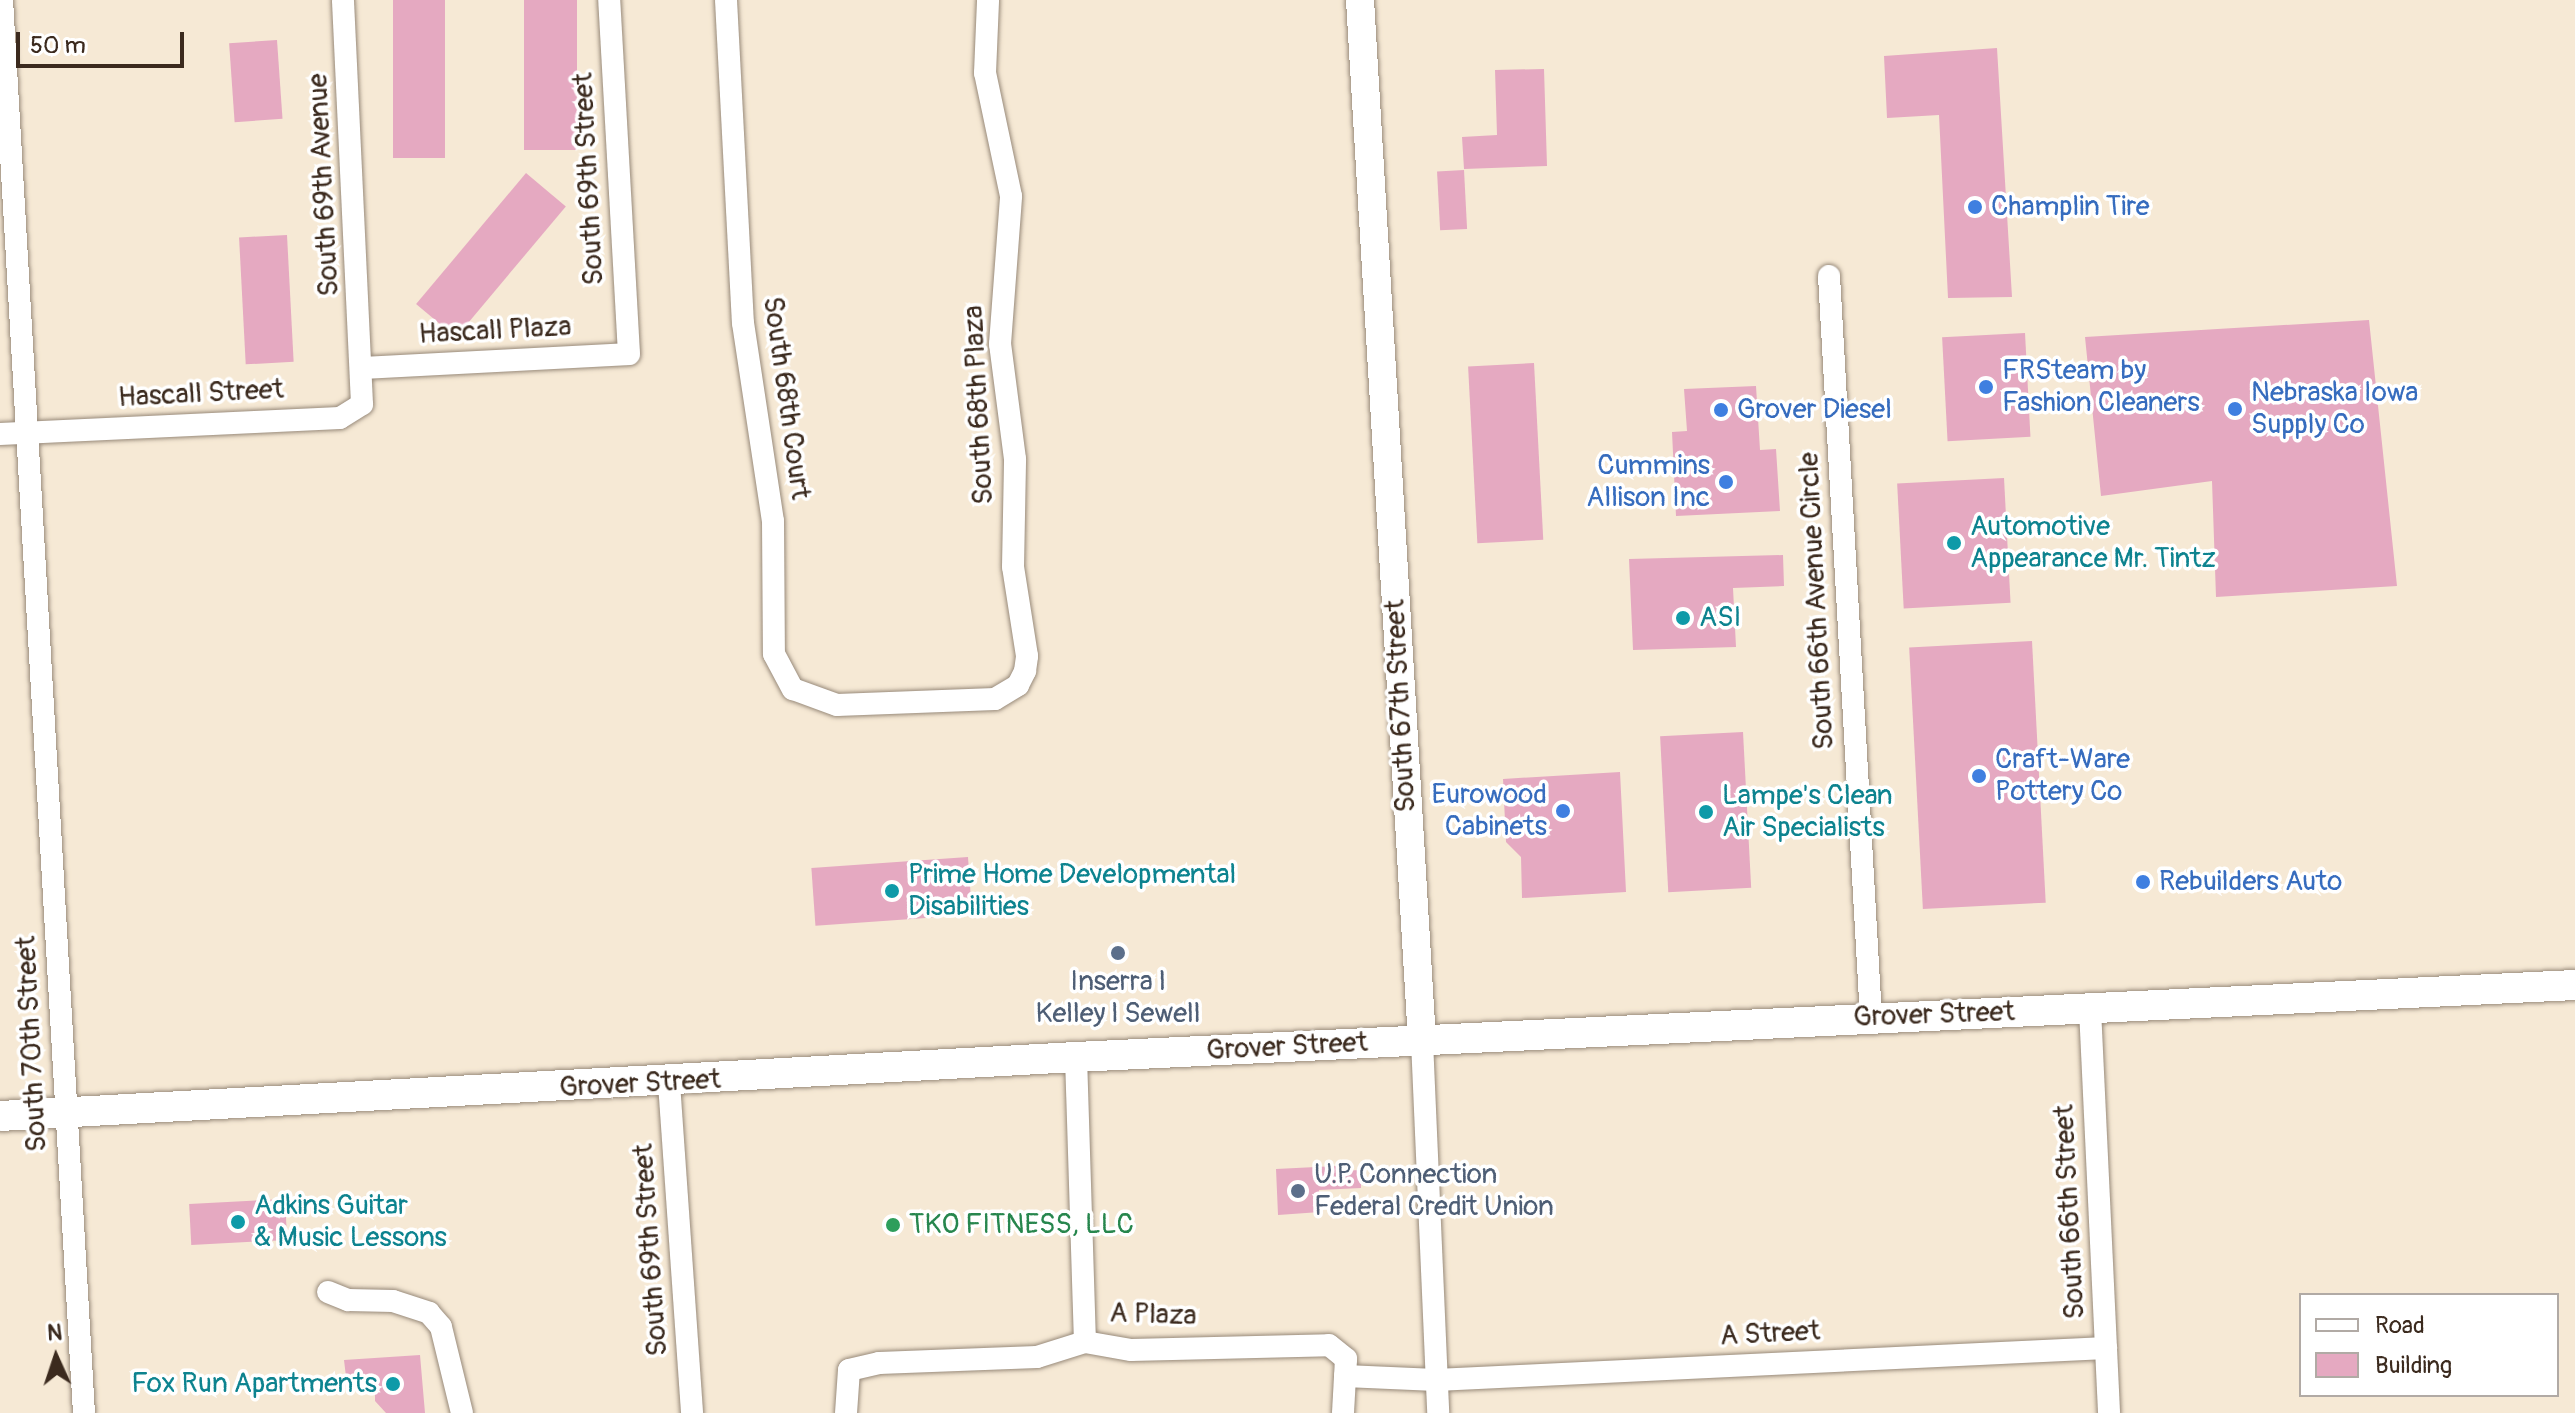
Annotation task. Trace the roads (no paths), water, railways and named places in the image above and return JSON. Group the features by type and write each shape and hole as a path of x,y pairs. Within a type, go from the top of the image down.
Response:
{"main road":[{"name":"Grover Street","path":"0,1116 669,1083 1076,1057 2575,985"}],"street":[{"name":"South 70th Street","path":"2,0 30,432 84,1413"},
{"name":"South 69th Avenue","path":"343,0 364,368"},
{"name":"South 69th Street","path":"609,0 629,354"},
{"name":"South 68th Court","path":"726,0 741,299 773,521 774,654 793,689 824,704 899,699"},
{"name":"South 68th Plaza","path":"899,699 995,699 1018,685 1027,656 1013,567 1015,459 1000,344 1011,196 985,73 988,0"},
{"name":"South 67th Street","path":"1360,0 1422,1041 1438,1413"},
{"name":"South 66th Avenue Circle","path":"1829,276 1871,1017"},
{"name":"Hascall Plaza","path":"364,368 629,354"},
{"name":"Hascall Street","path":"0,434 340,418 362,404 364,368"},
{"name":"South 66th Street","path":"2090,1009 2109,1413"},
{"path":"1076,1057 1085,1342"},
{"name":"South 69th Street","path":"669,1083 692,1413"},
{"path":"328,1292 348,1300 393,1301 429,1313 441,1327 462,1413"},
{"name":"A Plaza","path":"846,1413 849,1370 879,1363 1037,1357 1085,1342 1131,1350 1322,1343 1346,1359 1345,1376"},
{"name":"A Street","path":"1436,1380 2106,1348"},
{"path":"1343,1413 1345,1376 1436,1380"}],"place":[{"name":"Champlin Tire","path":"1975,207"},
{"name":"FRSteam by Fashion Cleaners","path":"1986,387"},
{"name":"Nebraska Iowa Supply Co","path":"2235,409"},
{"name":"Grover Diesel","path":"1721,410"},
{"name":"Cummins Allison Inc","path":"1726,482"},
{"name":"Automotive Appearance Mr. Tintz","path":"1954,543"},
{"name":"ASI","path":"1683,618"},
{"name":"Craft-Ware Pottery Co","path":"1979,776"},
{"name":"Eurowood Cabinets","path":"1563,811"},
{"name":"Lampe's Clean Air Specialists","path":"1706,812"},
{"name":"Rebuilders Auto","path":"2143,882"},
{"name":"Prime Home Developmental Disabilities","path":"892,891"},
{"name":"Inserra l Kelley l Sewell","path":"1118,953"},
{"name":"U.P. Connection Federal Credit Union","path":"1298,1191"},
{"name":"Adkins Guitar & Music Lessons","path":"238,1222"},
{"name":"TKO FITNESS, LLC","path":"893,1225"},
{"name":"Fox Run Apartments","path":"393,1384"}]}
